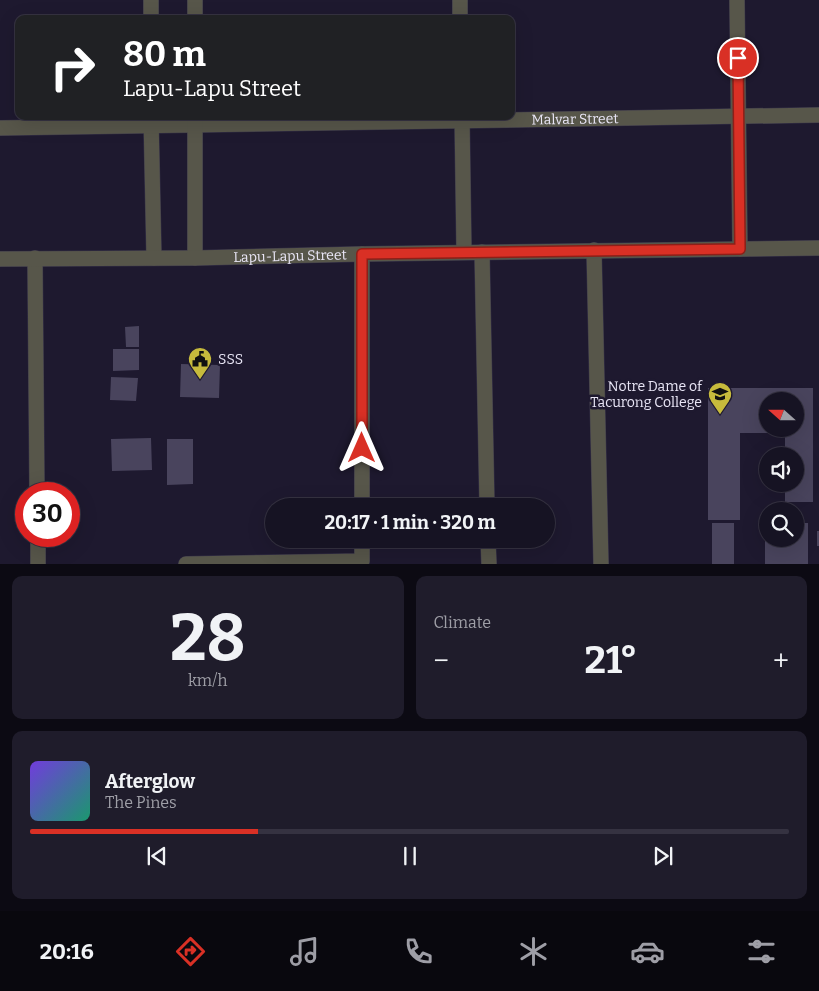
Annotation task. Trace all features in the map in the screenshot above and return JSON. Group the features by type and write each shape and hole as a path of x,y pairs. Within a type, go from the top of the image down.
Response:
{"street":[{"path":"151,0 151,15"},
{"path":"195,0 195,15"},
{"path":"460,0 460,15"},
{"path":"737,0 740,249"},
{"name":"Malvar Street","path":"515,118 819,115"},
{"name":"Malvar Street","path":"0,128 151,121 284,120"},
{"path":"462,120 464,252"},
{"path":"151,121 154,258"},
{"path":"195,121 195,258"},
{"name":"Lapu-Lapu Street","path":"0,259 195,258 464,252 819,248"},
{"path":"594,250 601,564"},
{"path":"482,252 488,498"},
{"path":"362,254 362,498"},
{"path":"35,258 37,482"},
{"path":"38,547 38,564"},
{"path":"186,564 362,562 362,548"},
{"path":"488,548 489,564"}],"building":[{"path":"139,326 139,347 126,347 125,327"},
{"path":"113,349 139,349 139,370 113,371"},
{"path":"181,364 220,365 219,398 180,397"},
{"path":"111,377 138,378 136,401 110,400"},
{"path":"708,388 813,388 813,502 785,502 785,492 804,492 804,447 785,447 785,438 804,438 804,392 759,392 759,433 740,433 740,520 708,520"},
{"path":"151,438 152,470 112,471 111,439"},
{"path":"167,439 193,439 193,484 167,485"},
{"path":"712,523 734,523 734,564 712,564"},
{"path":"804,523 808,523 808,564 765,564 765,547 804,547"},
{"path":"817,531 819,531 819,546 817,546"}],"place":[{"name":"SSS","path":"200,380"},
{"name":"Notre Dame of Tacurong College","path":"720,415"}],"route":[{"path":"362,448 362,254 740,249 738,58"}]}
